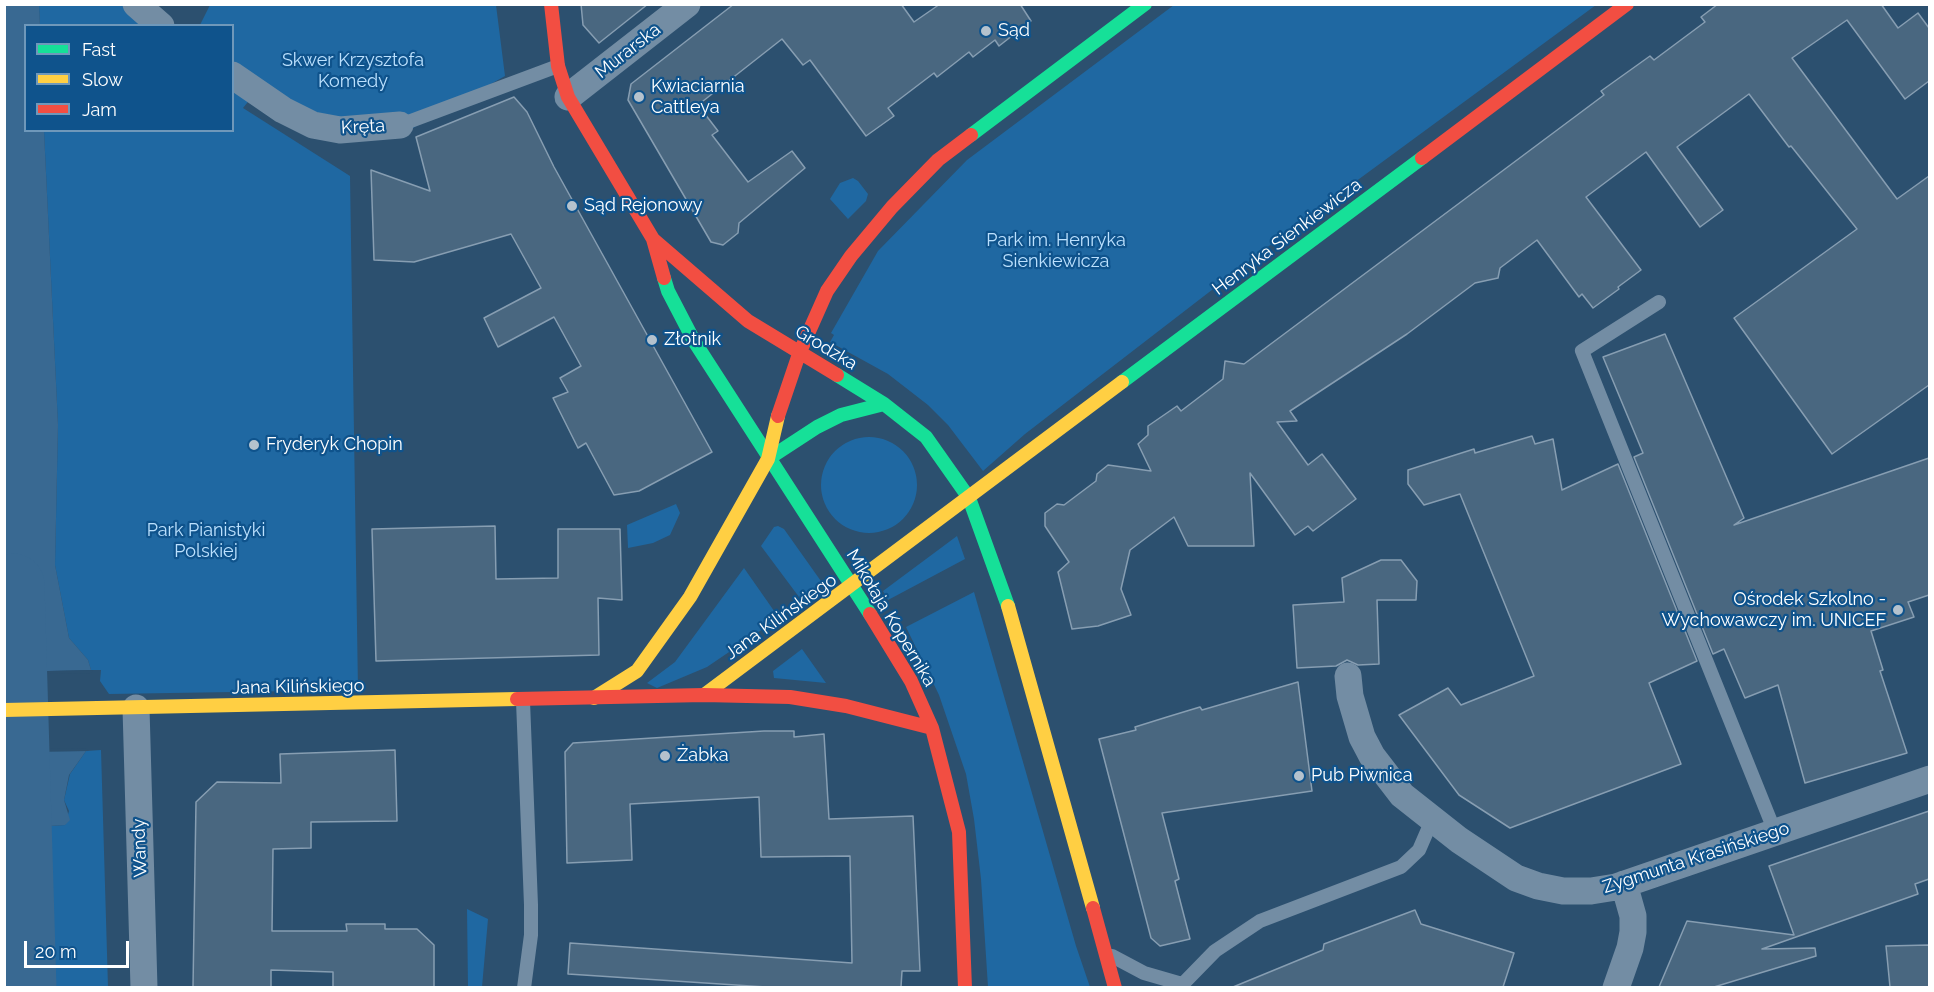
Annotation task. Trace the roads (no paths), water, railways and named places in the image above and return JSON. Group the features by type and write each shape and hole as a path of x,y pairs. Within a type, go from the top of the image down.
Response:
{"main road":[{"name":"Grodzka","path":"550,4 558,66 568,97 653,239 668,291 694,341 768,459"},
{"path":"592,700 637,671 690,597 768,459 782,401 799,354 836,276 892,207 938,160 1145,4"},
{"name":"Henryka Sienkiewicza","path":"969,498 1627,4"},
{"name":"Grodzka","path":"653,239 729,306 799,354 884,404 926,437 969,498"},
{"path":"768,459 817,427 841,416 884,404"},
{"name":"Mikołaja Kopernika","path":"768,459 852,586 911,681 932,728 959,832 965,987"},
{"path":"969,498 1006,597 1107,951 1115,987"},
{"name":"Jana Kilińskiego","path":"4,710 704,696 969,498"},
{"path":"704,696 790,697 846,706 932,728"}],"street":[{"path":"136,4 158,24"},
{"name":"Murarska","path":"568,97 687,4"},
{"name":"Kręta","path":"234,76 283,110 313,125 340,130 400,125"},
{"name":"Zygmunta Krasińskiego","path":"1348,676 1355,717 1372,756 1402,795 1432,820 1516,878 1538,886 1563,891 1591,891 1624,884 1929,779"},
{"name":"Wandy","path":"136,708 144,987"},
{"path":"1616,987 1630,948 1633,932 1633,916 1624,884"}],"lane":[{"path":"400,125 558,66"},
{"path":"1659,302 1582,351 1775,832"},
{"path":"523,701 531,904 531,935 524,987"},
{"path":"1107,951 1122,963 1181,986 1215,951 1260,921 1401,867 1412,860 1432,820"}],"waterway":[{"path":"13,585 25,988"}],"place":[{"name":"Sąd","path":"986,31"},
{"name":"Kwiaciarnia Cattleya","path":"639,97"},
{"name":"Sąd Rejonowy","path":"572,206"},
{"name":"Złotnik","path":"652,340"},
{"name":"Fryderyk Chopin","path":"254,445"},
{"name":"Ośrodek Szkolno - Wychowawczy im. UNICEF","path":"1898,610"},
{"name":"Żabka","path":"665,756"},
{"name":"Pub Piwnica","path":"1299,776"}],"park label":[{"name":"Skwer Krzysztofa Komedy","path":"353,71"},
{"name":"Park im. Henryka Sienkiewicza","path":"1056,251"},
{"name":"Park Pianistyki Polskiej","path":"206,541"}]}
